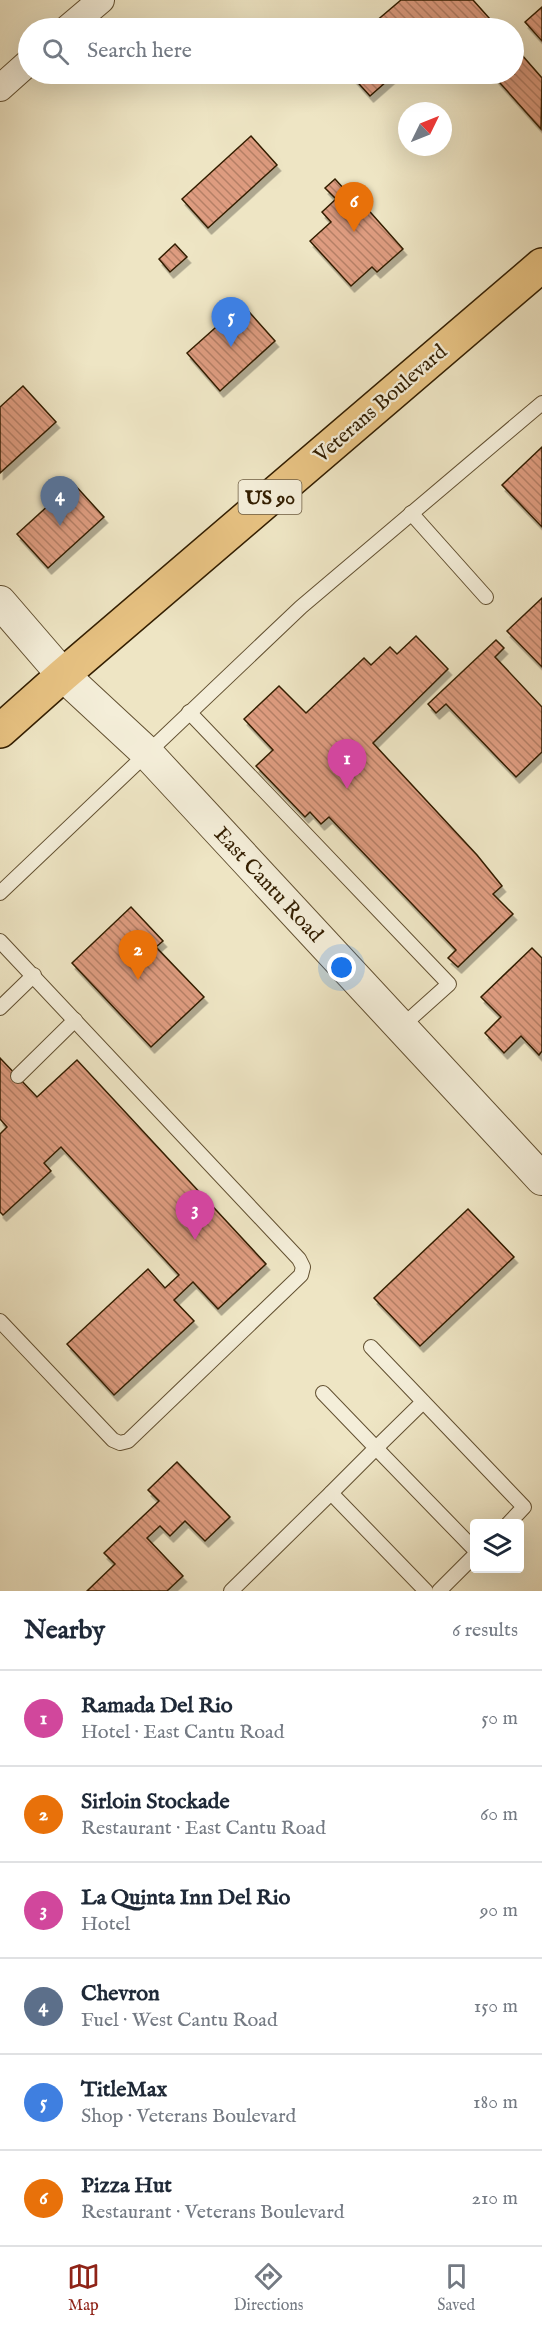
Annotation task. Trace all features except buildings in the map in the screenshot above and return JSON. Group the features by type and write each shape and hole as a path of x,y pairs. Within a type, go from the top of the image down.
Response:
{"main road":[{"name":"Veterans Boulevard","path":"0,731 542,265"}],"street":[{"path":"79,18 100,0"},
{"path":"0,88 18,72"},
{"name":"East Cantu Road","path":"0,602 63,675 146,752 542,1179"}],"lane":[{"path":"0,893 301,606 542,403"},
{"path":"411,513 486,597"},
{"path":"189,712 448,984 401,1027"},
{"path":"0,941 299,1259 303,1267 301,1275 186,1386 128,1441 120,1443 113,1440 0,1321"},
{"path":"0,1008 34,975"},
{"path":"18,1076 75,1020"},
{"path":"371,1347 524,1508 513,1519"},
{"path":"323,1393 470,1545"},
{"path":"231,1591 423,1401"},
{"path":"331,1493 426,1591"},
{"path":"439,1591 470,1560"}],"place":[{"name":"Pizza Hut","path":"354,232"},
{"name":"TitleMax","path":"231,347"},
{"name":"Chevron","path":"60,526"},
{"name":"Ramada Del Rio","path":"347,789"},
{"name":"Sirloin Stockade","path":"138,980"},
{"name":"La Quinta Inn Del Rio","path":"195,1240"}]}
